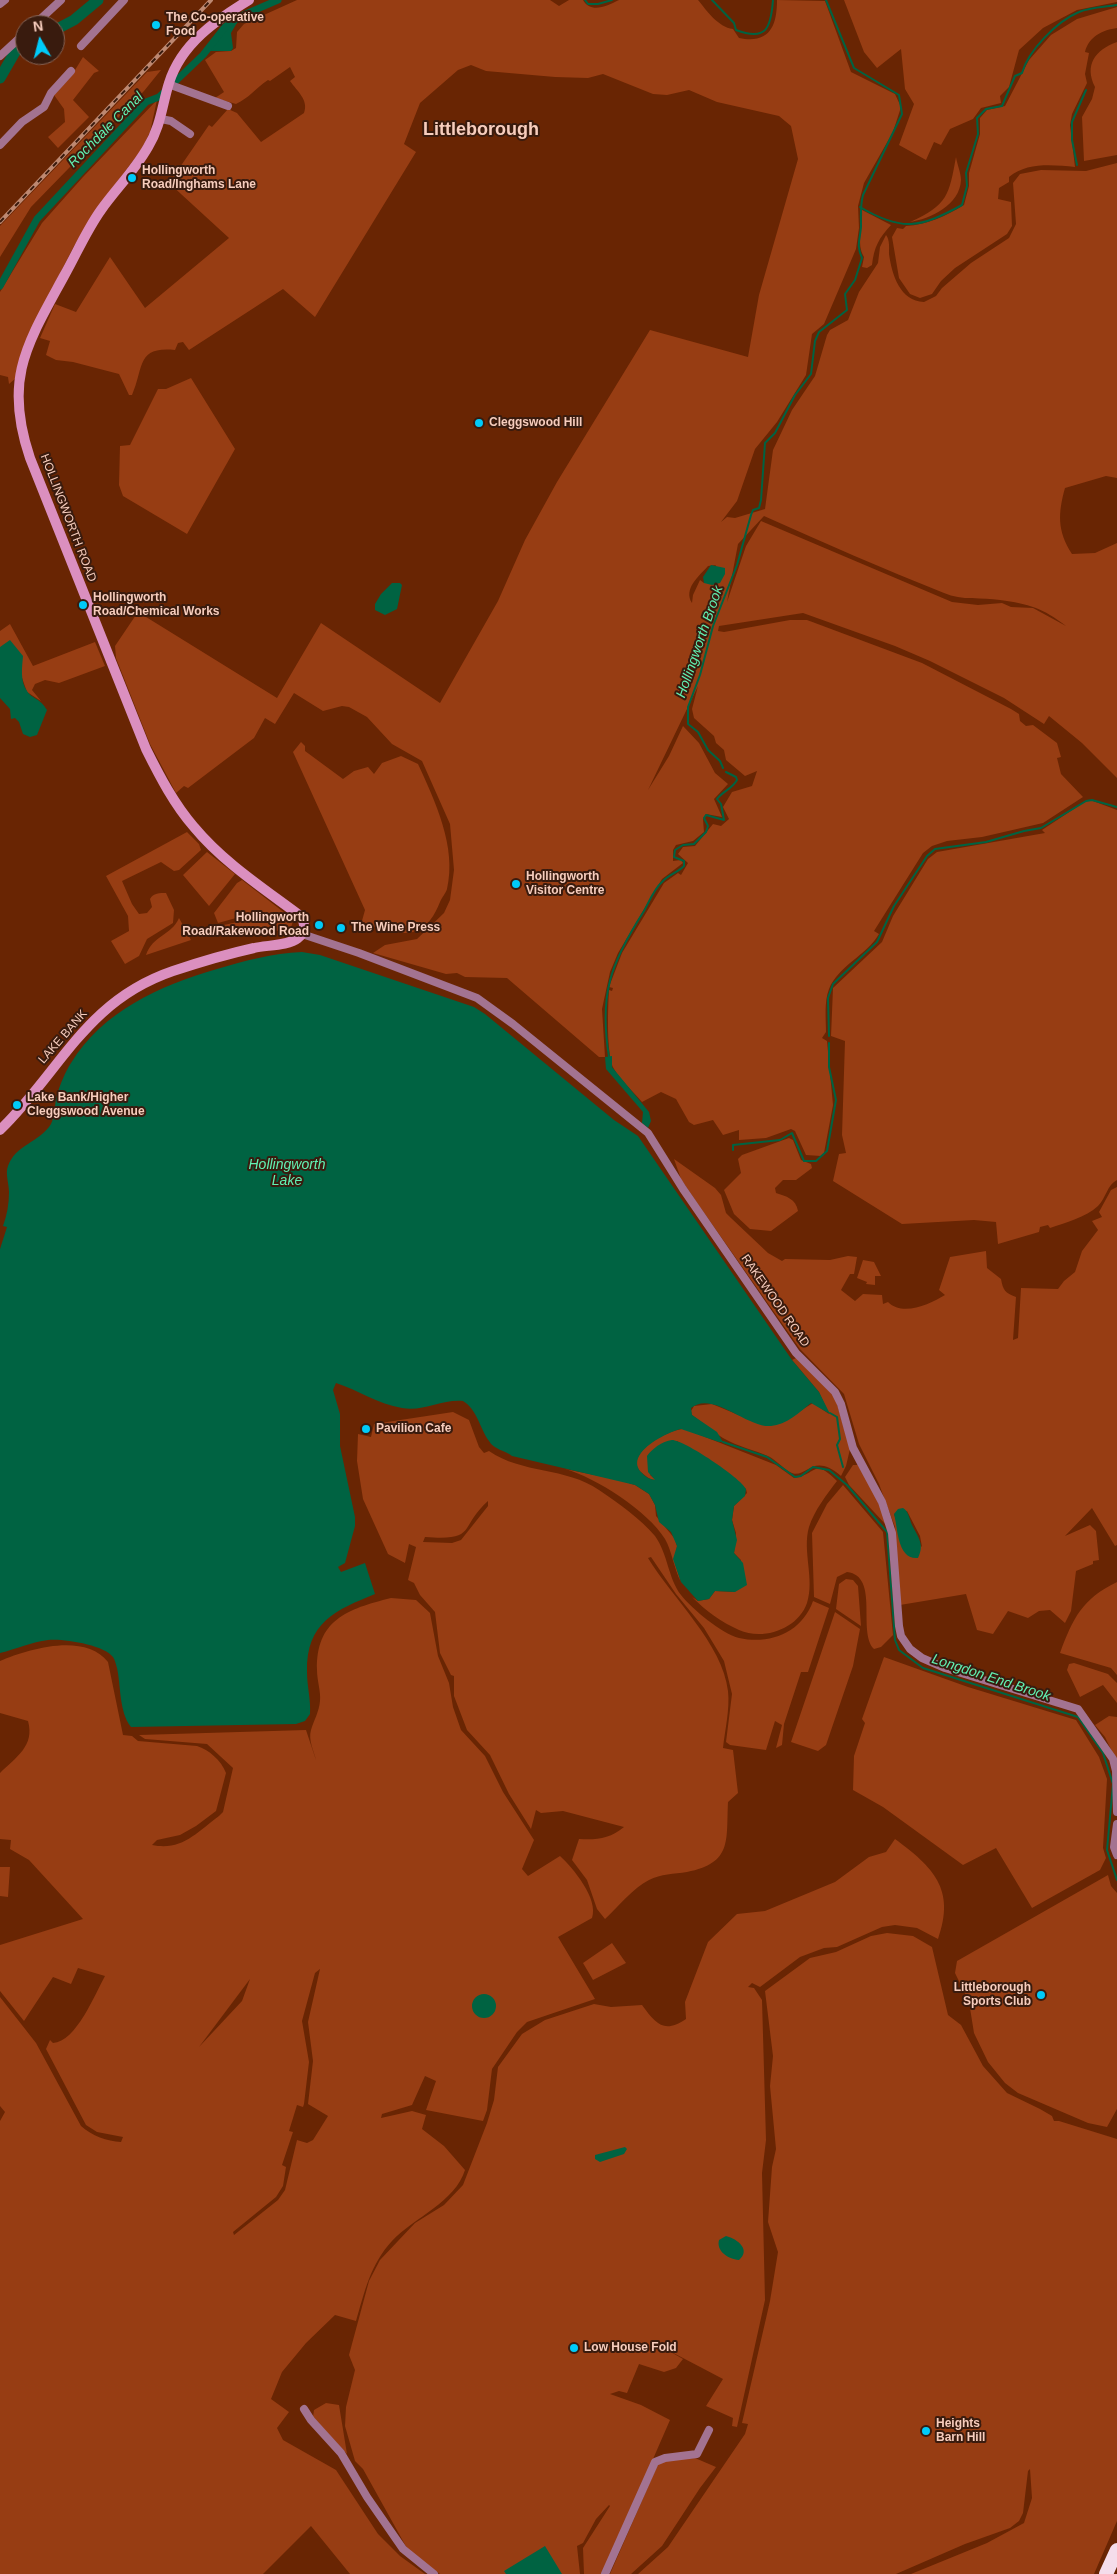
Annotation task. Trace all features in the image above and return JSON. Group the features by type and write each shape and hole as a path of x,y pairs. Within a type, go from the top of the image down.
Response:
{"highway":[{"path":"1106,2574 1117,2550"}],"main road":[{"name":"HOLLINGWORTH ROAD","path":"249,0 211,24 185,53 164,103 156,135 139,162 100,211 36,328 23,362 17,404 20,429 146,749 161,780 178,808 209,844 303,919 304,928 302,934"},
{"name":"LAKE BANK","path":"0,1130 84,1029 112,1004 135,988 172,971 240,952 294,940 302,934"}],"street":[{"path":"0,4 5,0"},
{"path":"81,46 124,0"},
{"path":"45,15 60,1"},
{"path":"0,56 15,42"},
{"path":"0,145 22,122 44,107 51,92 71,71"},
{"path":"173,83 228,106"},
{"path":"161,119 171,121 190,134"},
{"name":"RAKEWOOD ROAD","path":"302,934 360,952 477,998 535,1041 648,1133 683,1189 796,1353 835,1392 841,1404 853,1448 882,1502 889,1523 898,1617 904,1640 910,1649 922,1658 945,1668 1078,1709 1113,1760 1116,1771 1117,1812"},
{"path":"1117,1824 1114,1847 1117,1855"},
{"path":"304,2409 311,2420 341,2453 367,2497 403,2549 434,2574"},
{"path":"605,2574 655,2462 665,2458 697,2454 709,2430"}],"shaded area":[{"path":"297,0 550,0 559,6 569,0 583,0 590,7 595,8 619,0 698,0 718,22 733,29 739,38 749,39 764,36 769,31 775,18 777,0 825,1 851,72 895,94 901,107 893,132 864,183 858,206 859,228 856,249 824,324 812,334 806,375 777,422 755,449 737,501 721,522 727,517 735,518 765,509 773,450 792,410 815,376 827,335 830,330 848,320 859,292 878,263 880,247 886,235 889,242 892,270 899,286 909,297 916,301 924,302 936,296 942,288 971,263 1009,238 1016,224 1013,183 1020,174 1041,170 1086,171 1117,163 1117,478 1106,476 1065,488 1060,522 1067,546 1072,554 1095,553 1117,543 1117,778 1082,743 1049,716 1044,724 1004,698 930,661 895,646 803,613 719,626 718,631 724,632 790,620 807,620 922,663 1011,709 1019,714 1020,721 1026,726 1033,725 1057,743 1061,757 1057,758 1061,774 1083,797 1043,823 982,837 947,841 932,846 923,853 874,931 879,934 839,974 833,981 827,994 826,1032 822,1038 827,1041 833,1105 824,1153 821,1156 806,1155 795,1131 791,1129 766,1138 739,1140 739,1130 723,1135 713,1120 694,1125 689,1122 676,1099 661,1092 642,1102 620,1078 611,1063 608,1007 609,990 612,991 613,988 609,987 622,953 664,883 678,873 681,875 688,863 678,854 683,847 695,846 713,824 721,826 729,819 723,807 732,792 752,786 757,771 745,776 726,760 724,750 716,743 714,736 694,718 692,709 698,686 648,790 669,756 683,726 699,743 715,773 728,784 714,799 722,817 706,814 703,819 704,832 693,841 676,845 673,850 673,861 681,860 683,863 662,879 618,953 610,972 602,1009 605,1057 599,1057 507,978 465,977 457,973 446,974 373,953 385,945 417,939 444,913 450,900 454,870 450,824 422,761 392,744 367,717 349,707 342,706 323,711 294,693 275,724 265,718 254,738 188,788 184,786 176,793 150,744 116,658 115,646 138,612 277,698 321,623 440,703 498,601 525,540 557,482 650,330 748,357 759,295 798,159 791,126 779,116 717,102 689,90 667,95 653,94 603,74 588,78 555,77 486,71 471,65 458,70 420,103 404,144 416,152 315,317 283,289 189,350 183,342 178,343 175,350 162,350 147,355 143,361 132,395 129,395 119,374 73,362 56,360 46,355 50,341 40,338 55,304 76,312 110,257 145,308 229,238 169,183 209,125 212,127 228,109 237,113 261,142 304,113 305,108 302,96 290,81 295,77 290,67 270,81 268,80 236,104 215,98 224,92 205,60 216,52 231,51 236,48 237,32 244,24","holes":["764,516 944,593 958,597 993,599 1028,605 1043,611 1066,626 1033,608 1011,607 1002,603 978,605 952,602 761,521 746,546 727,602 738,544","716,565 704,583 700,580 693,595 692,603 689,593 693,583 708,566"]},
{"path":"844,0 1117,0 1117,2 1077,10 1043,28 1019,50 1009,87 1000,96 1001,103 981,108 973,119 950,129 941,145 934,142 926,160 899,145 914,104 905,89 901,49 877,68 864,52"},
{"path":"1117,7 1117,28 1107,30 1093,38 1085,52 1089,53 1085,74 1087,83 1072,114 1070,125 1075,167 1049,165 1032,167 1016,172 1009,177 1009,182 999,188 998,199 1011,202 1012,226 1007,234 955,268 941,281 932,294 920,298 910,294 899,278 892,237 897,228 903,229 906,226 929,222 964,205 969,186 969,173 980,134 980,118 987,110 1005,106 1029,60 1051,35 1077,19"},
{"path":"1117,42 1117,155 1084,161 1082,117 1092,99 1095,87 1092,79 1091,65 1097,54 1109,45"},
{"path":"83,57 99,71 94,73 73,100 89,117 58,148 48,137 65,122 64,109 54,95 72,75"},
{"path":"161,70 144,91 31,207 0,257 0,226 147,72"},
{"path":"157,100 150,132 141,150 98,207 74,246 34,324 16,378 9,384 8,377 0,375 0,292 42,223"},
{"path":"956,157 961,180 955,197 935,214 910,222 932,210 945,197 951,181"},
{"path":"862,210 891,225 878,243 872,265 867,268 862,267 864,257 860,246"},
{"path":"191,378 235,449 187,534 123,496 119,485 120,446 130,445 158,389 166,389"},
{"path":"10,624 33,666 95,642 105,666 59,683 45,680 35,684 32,690 41,701 27,692 21,675 0,647 0,631"},
{"path":"301,742 305,746 305,751 343,779 354,771 368,767 374,774 382,763 401,756 418,764 443,825 449,857 449,873 446,891 436,912 418,930 401,933 375,927 360,928 365,910 293,752"},
{"path":"1086,801 1093,801 1117,810 1117,1180 1111,1185 1098,1206 1088,1213 1050,1228 1048,1225 1040,1227 1039,1232 998,1244 996,1222 974,1220 902,1224 833,1181 839,1154 846,1153 842,1135 845,1041 831,1036 833,988 882,942 893,916 928,859 937,852 1045,833 1042,830"},
{"path":"187,832 199,844 201,850 179,870 174,871 161,862 122,881 132,904 139,914 147,913 152,907 150,899 159,893 166,893 174,910 173,923 147,939 139,956 125,964 111,941 129,931 128,916 106,876"},
{"path":"207,852 235,874 209,906 183,875"},
{"path":"242,880 290,917 247,915 218,923 214,913 237,883"},
{"path":"179,918 191,940 146,955 153,943 171,929"},
{"path":"247,920 293,921 290,931 240,930 222,933 219,926"},
{"path":"789,1138 793,1140 801,1160 811,1164 812,1168 796,1180 783,1180 775,1188 776,1193 793,1201 798,1211 771,1231 750,1229 734,1214 724,1190 741,1173 738,1159 742,1155"},
{"path":"674,1159 715,1188 721,1195 726,1213 768,1253 782,1261 785,1259 830,1260 848,1256 857,1257 854,1274 850,1274 841,1290 855,1301 863,1294 882,1295 883,1304 888,1302 894,1306 909,1309 932,1302 945,1295 939,1290 950,1257 986,1251 987,1268 1001,1279 1007,1292 1016,1297 1013,1340 1018,1338 1021,1288 1058,1289 1075,1272 1082,1251 1098,1230 1092,1221 1102,1217 1099,1212 1111,1190 1117,1187 1117,1545 1115,1546 1092,1508 1065,1536 1090,1525 1096,1531 1099,1560 1093,1561 1093,1564 1076,1571 1071,1611 1065,1623 1050,1610 1039,1611 1028,1618 1008,1611 993,1634 977,1630 966,1594 900,1605 895,1527 879,1484 859,1444 844,1394 800,1349 681,1179","holes":["907,1511 920,1536 922,1547 897,1523 894,1514"]},
{"path":"863,1260 874,1262 881,1276 875,1276 875,1285 866,1284 867,1282 857,1278"},
{"path":"798,1357 835,1397 850,1449 846,1466 841,1476 823,1466 811,1467 797,1474 792,1473 770,1457 723,1438 692,1415 691,1411 694,1406 712,1404 741,1416 779,1424 813,1403 829,1414 819,1392 792,1360"},
{"path":"453,1412 469,1420 479,1447 484,1453 489,1451 515,1464 573,1477 599,1490 636,1517 655,1536 663,1550 670,1574 686,1601 700,1614 732,1636 751,1640 774,1638 784,1634 801,1621 813,1601 829,1608 808,1672 801,1672 784,1724 782,1745 776,1748 782,1725 775,1721 766,1750 730,1745 726,1742 732,1694 724,1661 704,1628 676,1594 651,1557 648,1558 707,1639 724,1673 728,1691 728,1712 723,1748 733,1750 738,1793 728,1802 724,1848 720,1856 713,1863 687,1872 663,1875 643,1883 605,1919 597,1909 587,1880 572,1860 579,1839 603,1838 624,1827 563,1811 541,1813 536,1810 531,1829 509,1794 490,1755 467,1730 454,1696 454,1676 451,1675 440,1653 435,1612 420,1595 414,1583 408,1580 416,1547 409,1544 405,1563 388,1554 363,1499 357,1461 358,1434 371,1437 374,1424","holes":["488,1501 488,1506 461,1540 452,1543 423,1542 425,1537 442,1538 460,1534 465,1531 479,1510"]},
{"path":"685,1429 776,1465 794,1478 819,1468 837,1481 817,1509 811,1521 807,1536 809,1594 802,1612 788,1626 769,1633 748,1633 720,1620 692,1597 698,1601 709,1599 715,1591 735,1592 741,1560 734,1553 736,1533 732,1520 734,1506 747,1493 746,1489 717,1466 677,1441 650,1475 656,1480 650,1479 642,1473 637,1466 638,1458 642,1451 659,1438"},
{"path":"853,1465 858,1465 877,1499 887,1526 849,1485 845,1477"},
{"path":"565,1469 619,1480 635,1485 649,1494 655,1505 656,1516 675,1539 677,1546 675,1564 681,1582 665,1539 646,1517 620,1496 605,1487 591,1479"},
{"path":"843,1485 883,1532 893,1635 881,1647 874,1649 869,1641 867,1630 866,1594 863,1583 857,1576 847,1572 837,1577 830,1604 814,1597 812,1533 827,1504"},
{"path":"846,1579 853,1580 858,1586 861,1626 836,1609 839,1584"},
{"path":"1117,1582 1117,1675 1111,1668 1060,1653 1069,1630 1080,1611 1095,1595"},
{"path":"391,1598 416,1600 430,1613 438,1656 449,1683 453,1707 461,1730 485,1756 503,1792 534,1840 522,1869 528,1876 560,1856 584,1884 592,1902 593,1910 592,1918 558,1937 595,1999 527,2022 517,2032 492,2069 487,2110 483,2121 426,2110 436,2081 425,2076 412,2105 382,2114 381,2118 412,2111 426,2115 422,2129 444,2146 465,2170 453,2191 401,2232 378,2259 369,2279 356,2321 335,2315 306,2343 282,2372 271,2399 289,2412 277,2428 283,2440 336,2470 378,2534 400,2556 425,2574 350,2574 311,2526 263,2574 0,2574 0,2121 5,2112 0,2106 0,1997 36,2043 81,2126 90,2133 105,2139 121,2142 123,2137 97,2132 86,2125 46,2049 50,2040 53,2043 61,2041 77,2026 105,1976 78,1968 71,1984 53,1977 24,2021 0,1991 0,1945 83,1919 29,1860 10,1849 11,1840 0,1839 0,1773 23,1750 29,1737 29,1730 28,1721 0,1713 0,1661 25,1652 56,1646 71,1645 98,1653 108,1662 123,1735 132,1736 138,1741 197,1746 206,1750 218,1760 226,1773 216,1811 180,1835 157,1840 152,1845 172,1845 188,1839 223,1812 233,1768 207,1744 145,1739 139,1735 306,1730 316,1760 310,1734 319,1709 320,1693 317,1670 318,1653 322,1639 328,1628 337,1619 348,1612","holes":["320,1969 308,2022 313,2061 308,2104 328,2116 313,2140 307,2143 297,2140 285,2190 278,2200 234,2235 233,2232 276,2197 283,2186 286,2167 282,2165 293,2132 289,2131 297,2105 303,2107 304,2104 309,2062 302,2021 315,1973","250,1979 242,2001 199,2047"]},
{"path":"835,1612 860,1629 853,1666 826,1745 818,1751 791,1742"},
{"path":"884,1657 968,1687 1076,1720 1099,1757 1107,1779 1103,1848 1106,1858 1100,1870 1032,1908 996,1848 963,1865 883,1807 853,1790 854,1756 865,1723 862,1719"},
{"path":"1074,1663 1108,1674 1117,1683 1117,1703 1103,1685 1080,1697 1067,1670 1069,1664"},
{"path":"1109,1716 1117,1717 1117,1762 1105,1737 1095,1725"},
{"path":"895,1839 920,1859 937,1881 942,1893 944,1906 943,1921 938,1939 917,1928 895,1925 882,1927 837,1947 824,1948 800,1957 760,1987 752,1983 748,1987 754,1988 762,2000 766,2140 762,2173 765,2300 737,2427 732,2426 733,2418 706,2406 723,2379 662,2347 683,2359 676,2368 664,2372 639,2364 627,2393 619,2391 610,2394 641,2405 670,2420 603,2574 584,2574 583,2548 609,2505 596,2519 583,2543 577,2546 580,2574 440,2574 408,2550 363,2469 355,2461 345,2426 346,2407 355,2370 349,2355 369,2281 380,2260 415,2223 444,2205 463,2185 494,2100 498,2067 522,2034 545,2020 594,2004 611,2007 642,2005 656,2022 666,2026 672,2026 686,2019 685,2002 708,1942 737,1914 765,1911 835,1882 869,1857 886,1852"},
{"path":"0,1867 10,1867 8,1897 0,1896"},
{"name":"Littleborough Sports Club","path":"1108,1875 1111,1886 1117,1893 1117,2109 1107,2127 1088,2123 1018,2093 1005,2083 988,2062 974,2033 969,2002 955,1973 957,1961"},
{"path":"887,1933 913,1936 932,1947 948,2015 961,2025 983,2066 1007,2093 1052,2116 1054,2121 1117,2139 1117,2521 1094,2574 911,2574 987,2543 1024,2523 1032,2498 1030,2469 1028,2471 1023,2513 1019,2521 1010,2528 965,2544 896,2574 638,2574 668,2547 745,2434 748,2424 742,2423 770,2301 778,2252 768,2222 772,2167 776,2149 770,2086 773,2056 765,1991 810,1958 836,1952 871,1936"},
{"path":"612,1943 626,1963 593,1980 583,1963"},
{"path":"326,2403 339,2405 347,2454 313,2417 314,2410"},
{"path":"695,2458 716,2467 662,2546 631,2574 610,2574 658,2464 673,2459"}],"water":[{"path":"241,16 231,33 233,48 231,51 206,51 225,27"},
{"path":"711,565 725,568 725,574 720,583 712,585 704,583 703,577"},
{"path":"392,583 400,583 402,585 397,609 385,615 375,610 375,604 381,594"},
{"path":"10,640 23,656 22,674 25,687 29,694 42,703 47,710 37,735 30,737 23,734 19,722 15,718 11,719 10,709 0,698 0,647"},
{"name":"Hollingworth Lake","path":"302,952 320,955 474,1007 614,1120 638,1136 792,1360 819,1392 830,1414 811,1403 787,1421 771,1426 751,1421 719,1406 699,1404 691,1408 692,1415 717,1432 723,1442 681,1429 657,1439 642,1452 638,1459 638,1466 646,1477 651,1479 655,1480 648,1472 647,1456 658,1446 672,1440 688,1446 712,1460 746,1489 745,1496 734,1506 732,1520 737,1540 734,1553 743,1563 747,1585 735,1592 715,1591 709,1599 698,1601 681,1582 673,1559 677,1546 671,1532 659,1522 655,1505 649,1494 635,1485 512,1456 491,1444 472,1409 463,1401 410,1409 402,1408 336,1383 333,1390 340,1414 340,1446 355,1517 355,1526 345,1563 338,1567 341,1572 365,1563 375,1594 348,1606 326,1620 312,1641 308,1655 307,1677 310,1714 305,1721 296,1724 131,1727 122,1706 115,1662 113,1657 101,1649 73,1641 48,1640 0,1653 0,1249 7,1227 3,1226 9,1201 7,1169 16,1153 41,1135 51,1124 54,1117 57,1095 69,1067 84,1045 116,1015 154,993 195,976 259,958"},
{"path":"612,1056 612,1067 649,1112 651,1121 648,1128 642,1123 643,1112 606,1069 605,1057"},
{"path":"903,1508 908,1513 920,1541 921,1549 918,1558 911,1557 902,1549 894,1514 898,1509"},
{"path":"484,1994 493,1997 496,2006 493,2015 484,2018 475,2015 472,2006 475,1997"},
{"path":"625,2147 627,2149 624,2154 600,2162 595,2159 595,2155"},
{"path":"726,2236 739,2242 741,2245 744,2252 739,2260 727,2256 719,2248 719,2240"},
{"path":"545,2546 562,2574 506,2574 504,2571"}],"waterway":[{"path":"65,25 74,20 98,0"},
{"name":"Rochdale Canal","path":"0,286 37,219 146,102 159,97 203,55 225,27 241,16 278,0"},
{"path":"585,0 588,4 598,4 612,0"},
{"path":"712,0 734,23 736,30 755,34 761,33 769,25 773,0"},
{"name":"Hollingworth Brook","path":"723,768 720,761 708,750 698,732 688,724 688,707 700,675 713,626 737,565 751,515 753,510 759,508 765,443 775,433 795,395 811,374 815,341 819,332 847,310 845,294 855,280 862,258 859,246 863,195 902,114 899,95 854,68 826,0"},
{"path":"860,207 888,220 911,224 934,219 962,205 967,186 966,173 978,134 977,118 986,109 1002,106 1015,76 1022,73 1030,55 1053,29 1070,16 1083,10 1117,5"},
{"path":"0,78 15,52"},
{"path":"1077,165 1072,140 1072,122 1086,90"},
{"name":"Hollingworth Brook","path":"609,1057 605,1015 610,981 615,964 632,930 657,888 664,880 684,866 684,861 674,857 675,850 683,845 694,844 706,832 708,826 704,818 706,815 724,820 721,804 717,799 733,786 737,780 736,777 726,772"},
{"path":"829,1036 828,998 833,984 877,942 894,906 927,856 935,849 986,842 1041,828 1086,801 1092,800 1117,807"},
{"path":"733,1150 733,1145 780,1140 792,1133 804,1161 816,1161 827,1151 836,1100 829,1067 829,1043"},
{"path":"830,1413 837,1417 840,1439 837,1445 843,1467"},
{"name":"Longdon End Brook","path":"723,1442 767,1457 795,1477 801,1476 813,1467 829,1470 847,1485 887,1532 895,1640 899,1650 923,1668 1078,1717 1103,1753 1113,1784 1107,1850 1117,1880"}],"railway":[{"path":"0,222 211,0"}],"place":[{"name":"The Co-operative Food","path":"156,25"},
{"name":"Hollingworth Road/Inghams Lane","path":"132,178"},
{"name":"Cleggswood Hill","path":"479,423"},
{"name":"Hollingworth Road/Chemical Works","path":"83,605"},
{"name":"Hollingworth Visitor Centre","path":"516,884"},
{"name":"Hollingworth Road/Rakewood Road","path":"319,925"},
{"name":"The Wine Press","path":"341,928"},
{"name":"Lake Bank/Higher Cleggswood Avenue","path":"17,1105"},
{"name":"Pavilion Cafe","path":"366,1429"},
{"name":"Littleborough Sports Club","path":"1041,1995"},
{"name":"Low House Fold","path":"574,2348"},
{"name":"Heights Barn Hill","path":"926,2431"}],"district":[{"name":"Littleborough","path":"481,130"}]}
